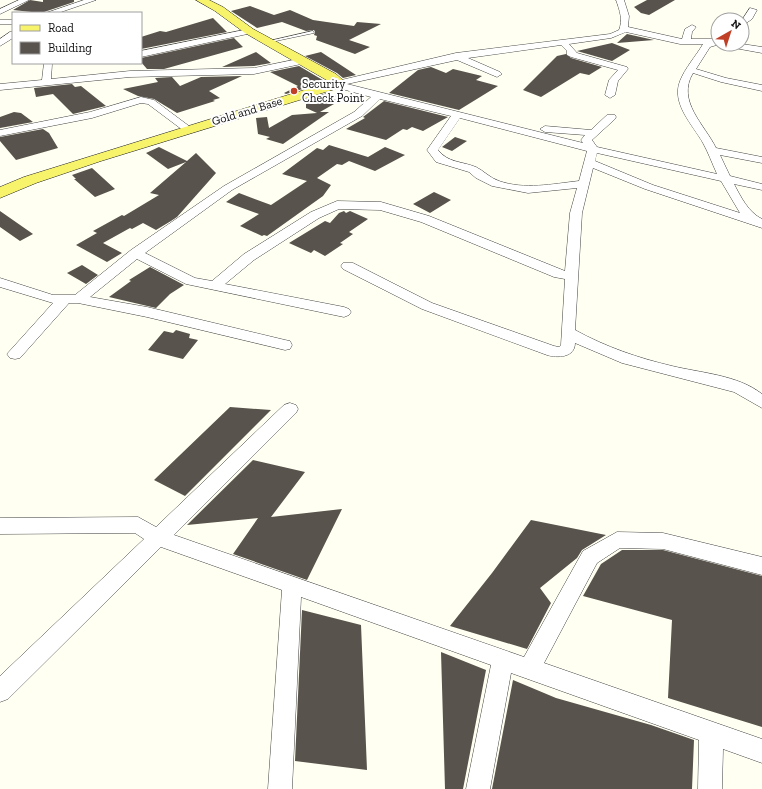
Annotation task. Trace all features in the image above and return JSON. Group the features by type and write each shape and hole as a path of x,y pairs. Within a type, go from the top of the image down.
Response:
{"main road":[{"path":"200,0 219,9 249,31 271,41 340,83"},
{"name":"Gold and Base","path":"0,193 42,176 188,129 340,83"}],"street":[{"path":"0,12 25,0"},
{"path":"55,12 92,0"},
{"path":"340,83 456,56 611,36 622,32 624,28 626,16 620,0"},
{"path":"750,18 753,10"},
{"path":"0,22 12,22"},
{"path":"686,41 688,30 692,27"},
{"path":"624,28 651,35 686,41 710,42"},
{"path":"142,54 249,31"},
{"path":"0,43 12,35"},
{"path":"563,43 571,50 570,53 574,55 624,69 614,80 610,95"},
{"path":"710,44 707,45 684,79 682,88 685,102 724,177 744,210 750,218 761,224"},
{"path":"750,48 762,50"},
{"path":"456,56 497,74"},
{"path":"0,87 124,74 254,71 303,61"},
{"path":"46,83 48,64"},
{"path":"123,64 124,74"},
{"path":"691,70 724,80 762,88"},
{"path":"340,83 345,87 378,96 510,127 591,156 649,187 761,224"},
{"path":"15,354 72,299 228,188 358,114 378,96"},
{"path":"0,133 27,129 92,115 140,100 151,102 188,129"},
{"path":"458,115 432,150 440,160 473,170 480,176 496,184 528,190 584,184"},
{"path":"348,266 427,306 552,351 562,352 568,346 576,213 591,156 586,140 611,117"},
{"path":"510,127 593,133"},
{"path":"711,150 762,160"},
{"path":"591,156 724,177 762,186"},
{"path":"214,286 256,253 315,215 336,205 381,206 425,219 559,274 572,276"},
{"path":"136,254 191,280 344,312"},
{"path":"0,282 52,299 72,299 147,312 285,345"},
{"path":"568,332 578,339 616,356 738,387 750,392 762,402"},
{"path":"0,691 290,409"},
{"path":"0,526 138,525 157,537 762,751"},
{"path":"530,668 590,557 617,540 663,541 762,566"},
{"path":"280,789 292,585"},
{"path":"478,789 503,659"},
{"path":"710,789 711,733"}],"lane":[{"path":"271,41 313,32"}],"building":[{"path":"30,0 43,2 43,0 74,0 74,2 44,12 13,10"},
{"path":"647,0 675,0 649,15 641,13 634,7"},
{"path":"250,6 274,15 290,10 313,20 354,26 357,22 381,24 349,40 370,47 355,54 316,40 317,36 314,35 314,30 306,31 282,22 257,28 231,11"},
{"path":"213,18 227,32 142,49 142,37 160,31 166,32"},
{"path":"627,34 654,40 617,43"},
{"path":"234,38 243,47 164,69 147,69 142,63 142,58"},
{"path":"612,43 630,50 612,61 577,51"},
{"path":"256,52 271,63 254,66 222,67"},
{"path":"321,52 356,75 343,78 337,73 305,56"},
{"path":"566,54 571,58 602,67 589,75 580,73 541,97 523,90 557,56"},
{"path":"299,66 326,82 286,94 284,93 298,86 270,72"},
{"path":"431,67 446,73 453,69 482,76 476,80 498,86 459,110 389,93 418,70"},
{"path":"242,76 209,91 220,98 213,100 215,101 177,113 154,99 138,96 123,89 158,82 155,78 172,77 180,86 201,77"},
{"path":"72,84 75,87 81,86 106,106 73,114 53,94 36,97 34,88"},
{"path":"327,93 336,96 332,98 336,100 330,103 334,104 320,112 329,112 283,144 266,139 270,137 258,134 256,118 267,117 269,128 292,115 317,113 306,108 306,102 303,100"},
{"path":"384,101 448,117 423,131 412,127 407,130 403,129 386,140 346,129 365,118 363,117"},
{"path":"14,112 21,113 33,122 0,128 0,117"},
{"path":"43,129 49,133 58,148 16,160 0,141 0,137"},
{"path":"455,137 467,141 452,151 442,147"},
{"path":"329,145 368,157 385,147 405,155 375,171 349,161 342,165 337,164 317,178 331,185 323,196 267,236 262,236 240,226 259,214 226,202 239,193 271,205 307,181 282,174 317,148 323,150"},
{"path":"159,147 187,161 196,153 216,173 177,217 171,221 156,230 143,223 132,229 130,228 103,243 122,253 107,262 76,245 97,233 93,231 122,215 124,216 159,195 150,193 186,162 168,169 146,153"},
{"path":"92,168 115,189 95,197 74,179 76,179 72,175"},
{"path":"434,192 451,200 430,213 413,204"},
{"path":"0,211 33,234 20,241 0,227"},
{"path":"344,211 346,213 350,211 368,219 349,232 353,234 340,243 343,244 325,256 314,250 311,253 289,243 325,221 330,223 339,213"},
{"path":"82,265 98,275 86,284 67,273"},
{"path":"150,267 184,285 170,294 156,308 109,297 131,281 129,280"},
{"path":"176,330 190,334 189,338 198,340 183,359 148,350 164,331 173,333"},
{"path":"230,407 271,410 185,496 154,480"},
{"path":"253,460 305,472 271,517 342,509 307,580 233,554 258,518 187,525"},
{"path":"531,520 606,535 582,550 577,558 540,588 551,603 527,649 450,626 492,573"},
{"path":"622,550 663,550 762,576 762,727 668,698 672,620 583,596 601,564"},
{"path":"302,610 361,625 367,770 295,761"},
{"path":"441,652 486,670 463,789 445,789"},
{"path":"513,680 556,698 651,725 694,740 692,789 492,789"}],"place":[{"name":"Security Check Point","path":"294,91"}]}
